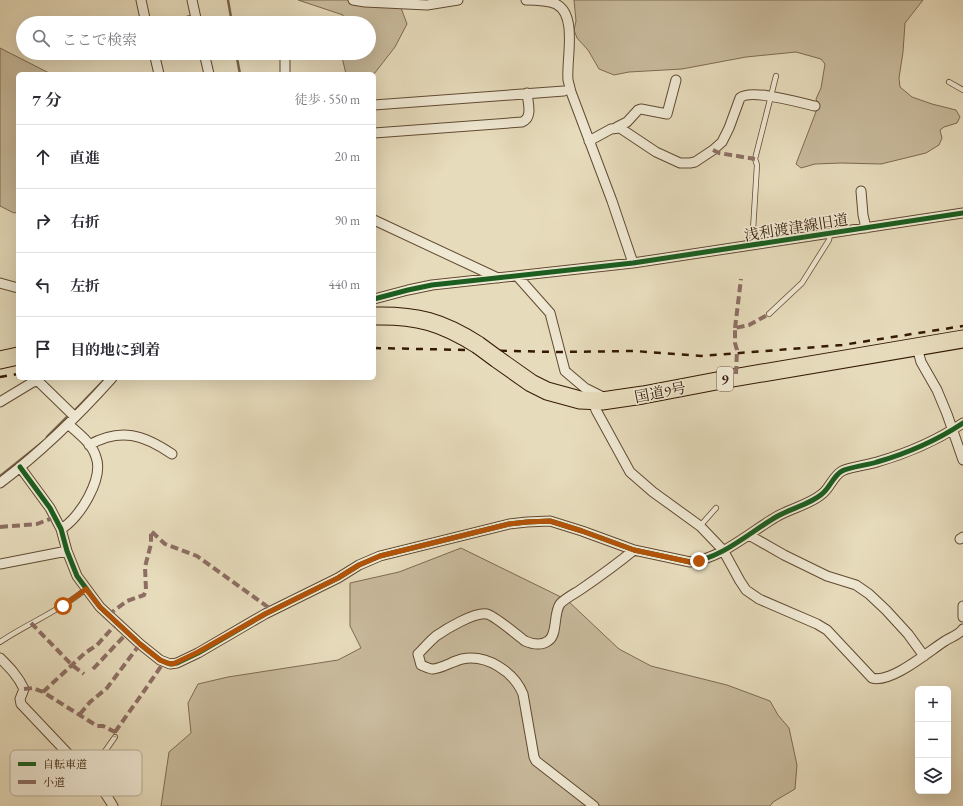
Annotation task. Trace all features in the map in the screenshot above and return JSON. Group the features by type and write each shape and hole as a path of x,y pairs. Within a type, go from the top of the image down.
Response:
{"highway":[{"name":"国道9号","path":"376,316 410,317 432,322 455,331 478,345 531,383 547,391 580,400 593,401 611,400 963,339"},
{"path":"0,360 16,356"}],"street":[{"path":"141,0 144,16"},
{"path":"192,0 196,16"},
{"path":"353,0 428,6 458,0"},
{"path":"526,0 552,2 560,7 566,17 569,37 568,79 571,92 633,263"},
{"path":"156,60 159,72"},
{"path":"206,60 209,72"},
{"path":"284,60 285,72"},
{"path":"589,141 627,122 631,119 635,112 641,109 667,114 676,80"},
{"path":"376,105 564,91"},
{"path":"376,133 522,122 527,120 529,116 527,93"},
{"path":"617,127 626,130 633,137 656,152 680,162 690,163 695,162 722,142 742,96 771,96 815,106"},
{"path":"861,191 863,215 866,228"},
{"name":"浅利渡津線旧道","path":"376,298 432,285 518,277 633,263 963,213"},
{"path":"376,221 499,278"},
{"path":"518,277 550,314 565,371 585,388 611,400"},
{"path":"0,283 16,287"},
{"path":"917,347 921,362 947,414 963,460"},
{"path":"0,483 68,424 73,415 110,380"},
{"path":"0,402 33,382 38,381 73,415"},
{"path":"593,401 596,410 630,472 653,492 700,526 723,550 740,581 753,596 817,624 827,630 872,678 877,680 889,677 924,656 944,641 961,632 963,629"},
{"path":"20,467 50,508 61,529 67,551 77,576 86,589 100,607 126,633 160,660 170,664 198,652 265,614 338,578 359,565 380,556 395,551 428,545 509,524 550,521 634,550 690,562 706,559 749,535 776,516 816,500 824,493 842,471 897,456 926,445 952,431 963,423"},
{"path":"61,529 70,523 81,510 89,496 97,476 98,464 96,456 89,445 68,424"},
{"path":"89,445 101,438 111,435 136,436 158,445 172,454"},
{"path":"749,535 784,555 827,576 856,585 869,594 886,610 908,634 924,656"},
{"path":"594,806 536,761 534,757 523,694 519,684 508,673 495,664 482,660 464,659 432,669 421,665 418,654 436,636 476,615 487,614 525,641 539,644 547,642 552,638 554,632 554,620 560,604 616,565 634,550"},
{"path":"0,564 67,551"},
{"path":"963,606 963,617"},
{"path":"0,658 15,673 24,689 20,699 21,704 66,750"},
{"path":"108,796 113,806"}],"lane":[{"path":"752,246 756,165 755,159 776,76"},
{"path":"949,82 963,90"},
{"path":"769,314 802,283 821,255 829,240 830,234"},
{"path":"700,526 716,508"},
{"path":"0,642 31,623 54,612 86,589"},
{"path":"106,750 115,737"}],"shaded area":[{"path":"298,0 398,0 407,24 395,47 376,72 346,72 343,60 376,60 376,16 343,15"},
{"path":"574,0 923,0 905,23 899,78 900,87 912,97 956,110 960,117 957,123 944,127 940,130 942,138 939,145 926,153 881,164 815,164 801,168 796,164 818,105 816,99 821,88 825,64 821,59 796,52 746,57 682,69 629,72 614,75 599,69 588,50 577,38 574,30 576,21"},
{"path":"0,48 16,56 16,60 24,60 47,72 16,72 16,212 14,213 0,206"},
{"path":"461,548 567,600 619,649 651,666 727,685 770,701 778,715 789,728 797,765 795,789 773,802 770,806 161,806 169,752 191,733 188,703 198,684 228,677 338,660 361,648 350,626 350,583 399,572"}],"waterway":[{"path":"228,0 231,16"},
{"path":"237,60 240,72"},
{"path":"73,412 104,380"},
{"path":"47,437 69,415"},
{"path":"0,476 44,441"}],"railway":[{"path":"376,348 559,352 635,351 701,356 842,345 963,326"},
{"path":"0,377 16,374"}],"marked path":[{"path":"713,150 719,153 755,159"},
{"path":"735,328 741,279"},
{"path":"736,374 737,350 735,343 735,328 749,325 769,314"},
{"path":"0,527 37,524 55,517"},
{"path":"108,615 127,601 144,595 146,590 145,567 151,544 151,531 165,544 197,556 272,610"},
{"path":"31,623 72,665 84,674"},
{"path":"43,692 85,653 97,645 117,623"},
{"path":"93,669 127,633"},
{"path":"80,714 90,702 107,688 140,644"},
{"path":"115,732 164,662"},
{"path":"24,689 33,688 43,692 97,726 103,726 115,732 115,737"}],"cycle path":[{"path":"376,298 432,285 633,263 963,213"},
{"path":"20,467 50,508 61,529 67,551 77,576 100,607 140,644 160,660 170,664 177,663 198,653 265,614 338,578 359,565 380,556 509,524 550,521 634,550 690,562 702,560 735,544 782,514 817,498 842,471 900,455 932,441 963,423"}],"route":[{"path":"63,606 86,589 100,607 126,633 160,660 170,664 198,652 265,614 338,578 359,565 380,556 395,551 428,545 509,524 550,521 634,550 690,562 699,561"}]}
